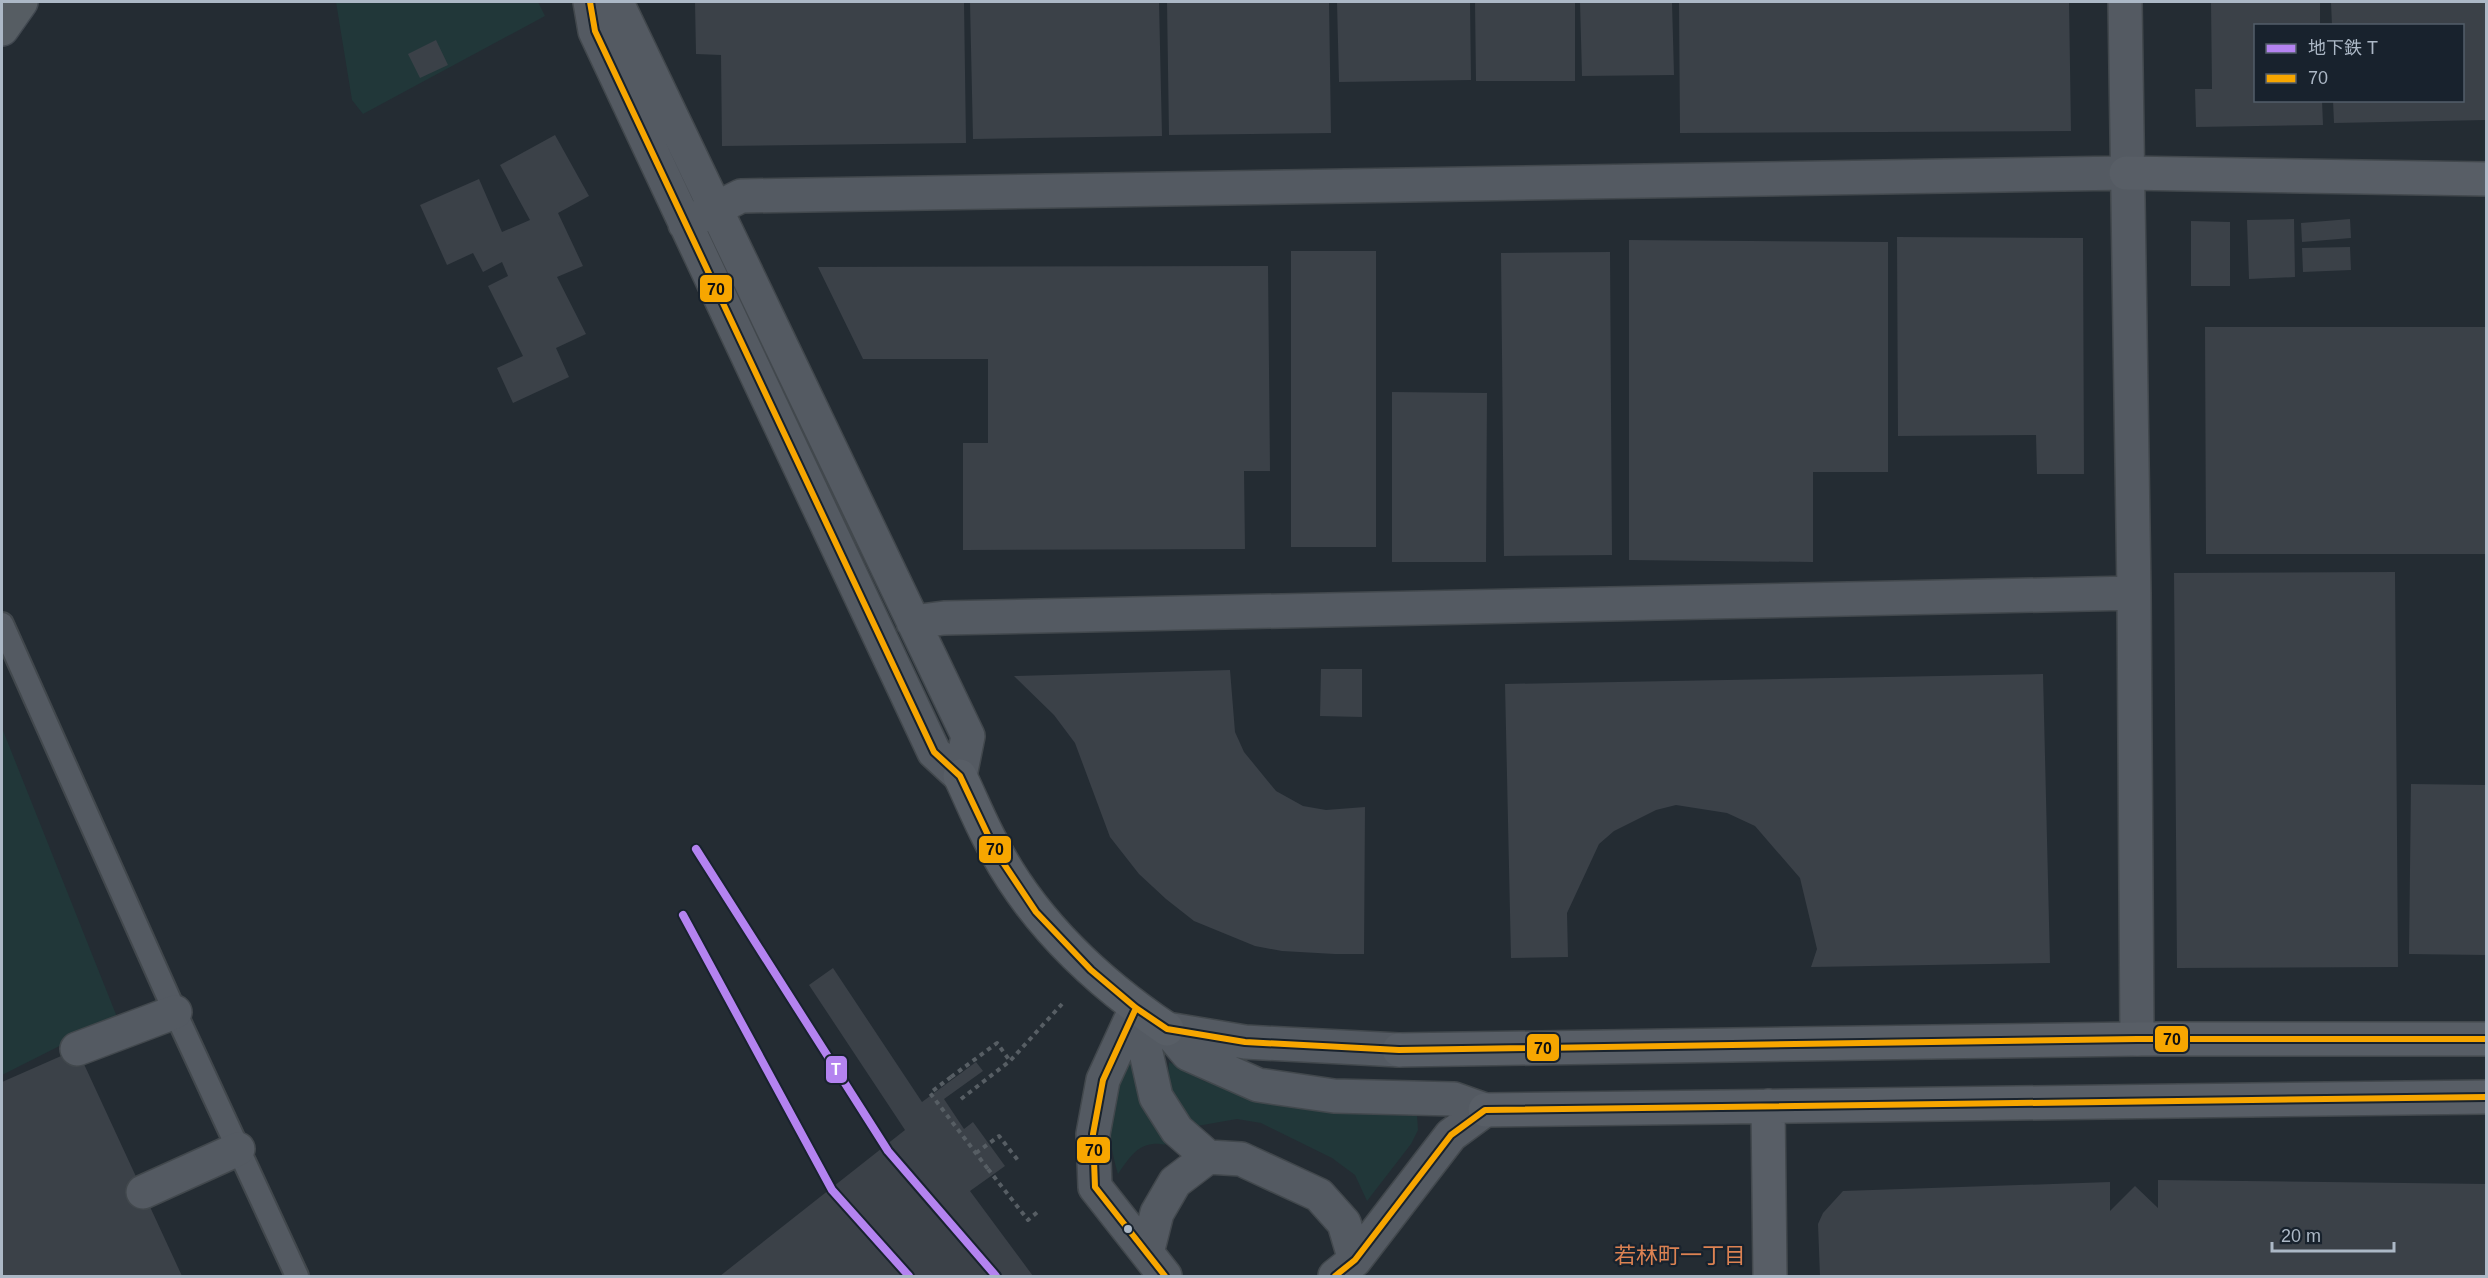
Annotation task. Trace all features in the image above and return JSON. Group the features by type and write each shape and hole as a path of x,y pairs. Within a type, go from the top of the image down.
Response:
{"main road":[{"path":"2,29 21,2"}],"street":[{"path":"590,2 595,31 934,752 960,776 996,852 1036,912 1091,970 1136,1008 1167,1029 1188,1054 1258,1086 1334,1096 1454,1099 1485,1110 2487,1097"},
{"path":"607,2 621,10 968,736 960,776"},
{"path":"2125,2 2134,593 2137,1039"},
{"path":"686,224 741,196 2126,173 2487,179"},
{"path":"913,622 968,618 2134,593"},
{"path":"1136,1008 1156,1097 1177,1130 1208,1157 1241,1159 1319,1195 1344,1224 1345,1268"},
{"path":"1136,1008 1103,1080 1093,1134 1095,1187 1156,1265"},
{"path":"77,1049 175,1012"},
{"path":"1167,1029 1245,1042 1399,1050 2137,1039 2487,1039"},
{"path":"1768,1106 1770,1276"},
{"path":"1345,1268 1451,1135 1485,1110"},
{"path":"143,1192 238,1149"},
{"path":"1156,1265 1157,1213 1175,1182 1208,1157"}],"lane":[{"path":"2,624 175,1012 297,1276"}],"path":[{"path":"961,1099 1010,1061 1062,1004"},
{"path":"1010,1061 997,1043 930,1093 1028,1221 1040,1210"},
{"path":"976,1153 999,1136 1020,1163"}],"green space":[{"path":"336,2 538,2 545,16 363,114 352,100"},
{"path":"2,728 117,1017 2,1075"},
{"path":"1123,1055 1137,1057 1144,1106 1166,1145 1150,1144 1138,1150 1118,1174 1113,1156 1110,1127"},
{"path":"1169,1062 1204,1081 1241,1092 1401,1109 1417,1115 1418,1130 1411,1144 1367,1201 1355,1175 1332,1158 1261,1123 1237,1119 1197,1126 1183,1112 1174,1098 1169,1082"}],"building":[{"path":"695,2 964,2 966,143 722,146 721,55 696,54"},
{"path":"970,2 1159,2 1162,136 973,139"},
{"path":"1167,2 1329,2 1331,133 1169,135"},
{"path":"1337,2 1470,2 1471,80 1339,82"},
{"path":"1475,2 1575,2 1575,81 1476,81"},
{"path":"1580,2 1672,2 1674,75 1582,76"},
{"path":"1679,2 2069,2 2071,131 1680,133"},
{"path":"2211,2 2320,2 2320,24 2254,24 2254,102 2322,102 2323,125 2196,127 2195,89 2212,89"},
{"path":"2331,2 2486,2 2486,120 2334,123 2333,102 2464,102 2464,24 2332,24"},
{"path":"436,40 448,65 420,78 408,54"},
{"path":"555,135 589,196 558,213 583,266 557,277 586,334 556,348 569,377 513,403 497,368 523,356 488,286 508,276 502,262 483,272 473,253 447,265 420,205 479,179 502,232 530,220 500,165"},
{"path":"2294,219 2295,277 2249,279 2247,220"},
{"path":"2350,219 2351,238 2302,242 2301,223"},
{"path":"2191,221 2230,222 2230,286 2191,286"},
{"path":"1897,237 2083,238 2084,474 2037,474 2036,435 1898,436"},
{"path":"1629,240 1888,242 1888,472 1813,472 1813,562 1629,560"},
{"path":"2350,247 2351,270 2303,272 2302,248"},
{"path":"1291,251 1376,251 1376,547 1291,547"},
{"path":"1610,252 1612,555 1504,556 1501,253"},
{"path":"1268,266 1270,471 1244,471 1245,549 963,550 963,443 988,443 988,359 863,359 818,267"},
{"path":"2205,327 2486,327 2486,554 2206,554"},
{"path":"1392,392 1487,393 1486,562 1392,562"},
{"path":"2395,572 2398,967 2177,968 2174,573"},
{"path":"1321,669 1362,669 1362,717 1320,716"},
{"path":"1230,670 1235,732 1244,752 1276,791 1303,806 1326,810 1365,807 1364,954 1282,951 1255,946 1194,921 1166,899 1139,874 1110,837 1075,743 1054,715 1014,676"},
{"path":"2043,674 2050,963 1811,967 1817,949 1800,878 1755,826 1727,813 1676,805 1656,810 1614,831 1599,844 1567,913 1568,957 1511,958 1505,684"},
{"path":"2411,784 2486,785 2486,955 2409,954"},
{"path":"833,968 922,1102 976,1062 983,1071 944,1099 964,1129 973,1122 1005,1166 970,1191 1033,1276 720,1276 905,1130 809,985"},
{"path":"77,1049 182,1276 2,1276 2,1082"},
{"path":"2158,1180 2486,1184 2486,1276 1820,1276 1818,1224 1823,1213 1843,1191 2110,1182 2110,1211 2135,1186 2158,1208"}],"metro line":[{"name":"T","path":"696,849 888,1151 996,1276"},
{"name":"T","path":"683,915 832,1190 909,1276"}],"transit line":[{"name":"70","path":"590,2 595,31 934,752 960,776 996,852 1036,912 1091,970 1136,1008 1167,1029 1245,1042 1399,1050 2137,1039 2486,1039"},
{"name":"70","path":"1136,1008 1103,1080 1093,1134 1095,1187 1165,1276"},
{"name":"70","path":"1335,1276 1355,1260 1451,1135 1485,1110 2486,1097"}],"district":[{"name":"若林町一丁目","path":"1680,1255"}]}
